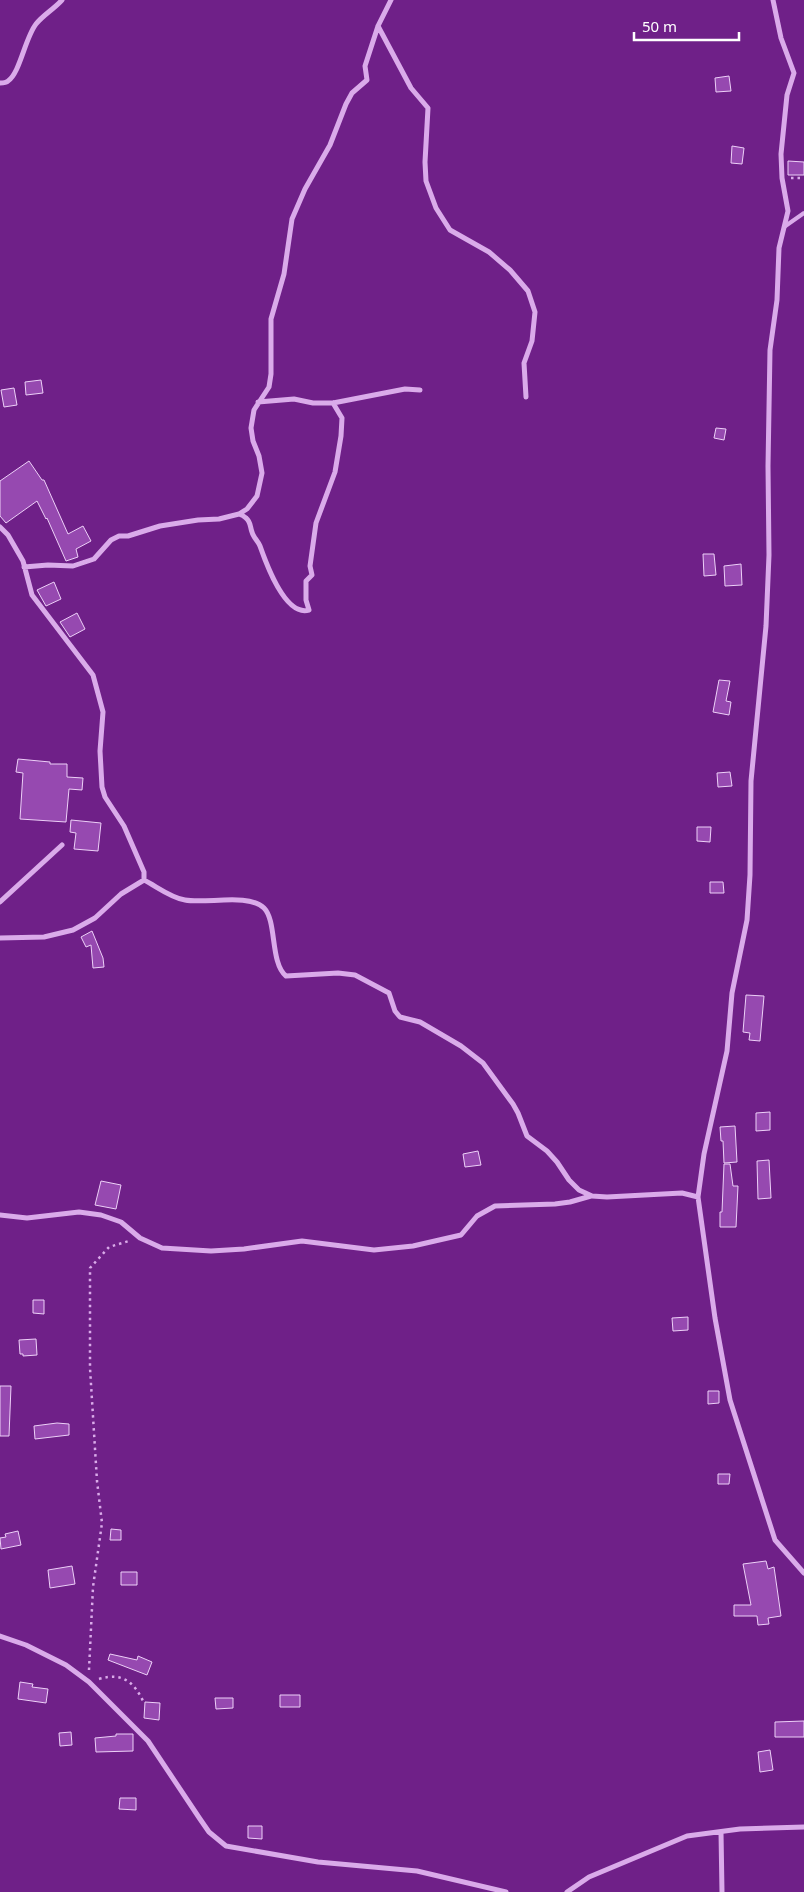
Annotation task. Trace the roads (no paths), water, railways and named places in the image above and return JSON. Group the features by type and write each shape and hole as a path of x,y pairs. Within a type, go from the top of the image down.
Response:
{"street":[{"path":"0,83 8,81 17,70 22,52 36,24 62,0"},
{"path":"24,567 48,565 73,566 94,559 111,540 119,536 128,536 160,526 219,519 239,514 248,509 257,496 262,473 259,456 252,441 251,428 254,410 269,387 271,374 271,319 284,274 292,219 305,189 330,145 346,104 352,93 367,80 365,66 378,26 391,0"},
{"path":"773,0 781,38 794,73 787,96 781,154 782,178 788,211 779,248 777,300 770,350 769,555 766,626 751,782 750,875 747,920 732,993 727,1051 704,1154 698,1197 715,1318 730,1400 775,1540 804,1573"},
{"path":"378,26 411,88 428,108 424,162 426,180 436,208 450,230 489,252 510,270 528,291 535,312 532,341 524,363 526,397"},
{"path":"258,402 294,398 313,403 333,403 405,388 420,390"},
{"path":"239,514 246,518 250,524 252,534 259,543 267,569 284,596 296,609 309,610 306,600 306,581 312,575 310,566 316,523 335,472 341,436 342,418 333,403"},
{"path":"0,527 8,535 23,561 32,595 93,675 103,712 100,751 102,787 105,797 124,826 144,872 144,880"},
{"path":"0,902 62,845"},
{"path":"144,880 184,900 256,902 266,910 282,973 286,976 338,973 355,975 389,993 395,1011 400,1017 420,1022 461,1046 483,1063 518,1112 527,1136 547,1151 579,1190 592,1196"},
{"path":"0,938 44,937 73,930 95,918 121,894 144,880"},
{"path":"0,1215 27,1218 79,1212 102,1215 121,1222 140,1238 162,1248 182,1250 244,1249 302,1241 374,1250 390,1250 461,1235 477,1216 495,1206 555,1204 592,1196 682,1194 698,1197"},
{"path":"0,1636 26,1645 66,1665 89,1682 148,1741 200,1819 210,1832 226,1846 318,1862 417,1871 506,1892"},
{"path":"566,1892 576,1890 589,1878 688,1836 740,1829 804,1827"},
{"path":"720,1832 722,1892"}],"lane":[{"path":"784,227 804,213"}]}
